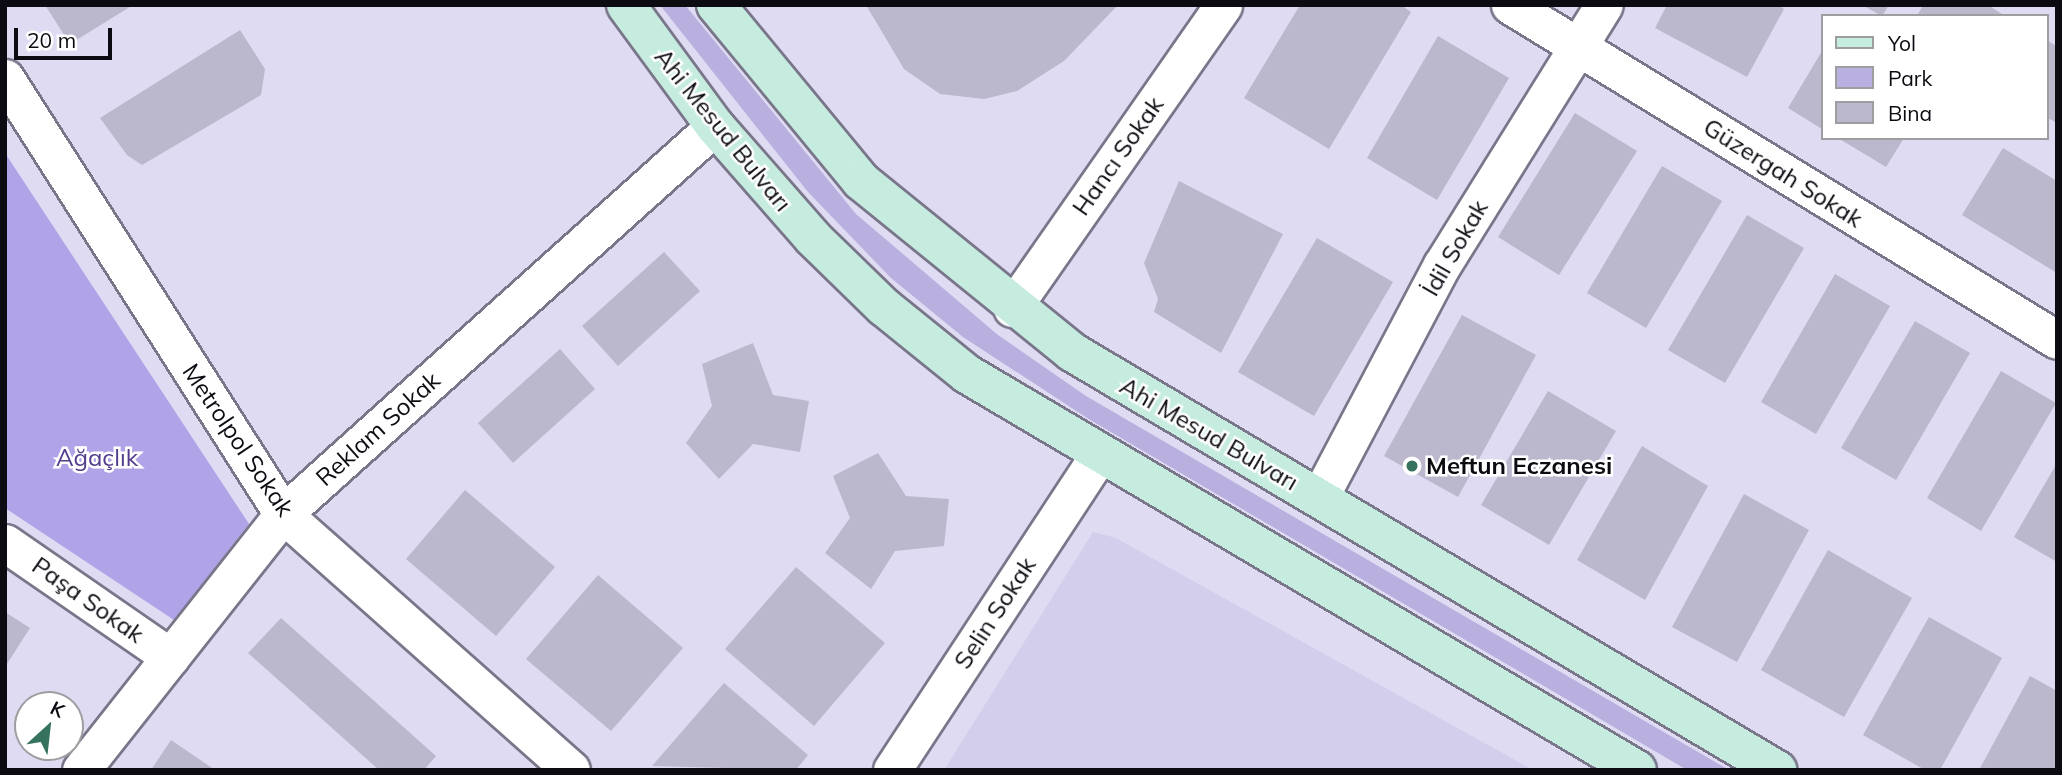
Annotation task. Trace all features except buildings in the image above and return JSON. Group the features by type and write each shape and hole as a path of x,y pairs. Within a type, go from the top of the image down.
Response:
{"main road":[{"name":"Ahi Mesud Bulvarı","path":"625,5 715,126 884,307 1019,410 1637,770"},
{"name":"Ahi Mesud Bulvarı","path":"716,5 861,181 1012,308 1072,352 1777,770"}],"street":[{"name":"Hancı Sokak","path":"1012,308 1223,5"},
{"name":"Güzergah Sokak","path":"1510,5 2057,340"},
{"name":"İdil Sokak","path":"1319,498 1442,265 1604,5"},
{"name":"Metrolpol Sokak","path":"5,78 283,514 571,770"},
{"name":"Reklam Sokak","path":"81,770 283,514 715,126"},
{"name":"Selin Sokak","path":"892,770 1098,456"},
{"name":"Paşa Sokak","path":"5,543 170,657"}],"shaded area":[{"path":"1093,532 1116,538 1533,770 944,770"}],"green space":[{"path":"660,5 685,5 856,214 998,335 1086,396 1729,770 1687,770 1087,418 963,337 891,278 808,192"},
{"name":"Ağaçlık","path":"5,153 249,524 174,620 5,508"}],"place":[{"name":"Meftun Eczanesi","path":"1412,466"}]}
